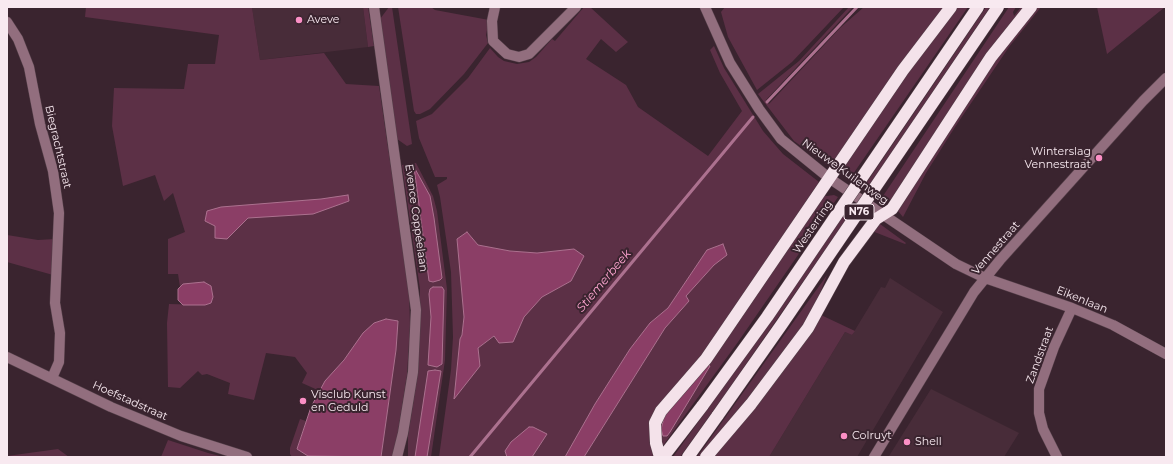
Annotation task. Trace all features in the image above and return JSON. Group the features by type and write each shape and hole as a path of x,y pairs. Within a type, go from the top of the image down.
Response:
{"highway":[{"path":"660,457 656,443 655,423 661,411 706,358 903,70 951,7"},
{"name":"Westerring","path":"663,457 767,317 978,7"},
{"name":"N76","path":"688,457 782,324 998,7"},
{"path":"706,457 751,404 808,328 844,262 876,219 892,209 991,57 1031,7"}],"street":[{"name":"Evence Coppéelaan","path":"374,7 416,310 414,356 403,433 397,457"},
{"path":"495,7 492,21 493,41 507,54 519,57 529,54 576,7"},
{"name":"Nieuwe Kuilenweg","path":"705,7 730,63 759,109 781,139 829,178 956,264 985,278"},
{"name":"Biegrachtstraat","path":"7,22 18,39 29,67 40,124 53,171 59,213 55,303 60,333 59,362 52,378"},
{"name":"Vennestraat","path":"874,457 970,297 985,278 1143,101 1166,78"},
{"name":"Eikenlaan","path":"985,278 1072,308 1113,325 1166,354"},
{"name":"Zandstraat","path":"1057,457 1043,429 1039,413 1039,389 1054,347 1072,308"},
{"name":"Hoefstadstraat","path":"7,357 111,407 181,436 247,457"},
{"name":"Evence Coppéelaan","path":"403,433 405,457"}],"shaded area":[{"path":"86,7 252,7 260,60 324,53 346,84 379,86 409,291 410,326 407,375 394,457 381,457 396,350 397,321 386,319 374,323 326,381 320,391 302,383 307,373 295,357 266,353 254,400 228,394 230,383 207,374 202,375 198,371 180,388 168,387 167,323 169,304 205,305 211,303 213,297 211,286 183,284 180,287 178,274 168,274 168,239 185,232 173,193 164,201 155,175 123,186 112,126 114,88 184,89 188,64 215,64 219,35 85,17"},
{"path":"252,7 363,7 368,47 260,60"},
{"path":"363,7 368,7 374,46 368,47"},
{"path":"389,7 392,7 412,144 407,146 397,139 380,19"},
{"path":"398,7 431,7 435,10 489,20 486,35 488,43 464,74 430,109 420,114 416,114 414,111"},
{"path":"584,7 590,7 628,42 616,52 601,39 586,59 626,85 638,107 708,156 742,111 720,73 710,50 714,46 724,68 763,131 783,154 819,182 707,349 656,412 654,453 652,457 584,457 665,328 689,301 686,296 714,265 726,255 723,244 707,250 668,308 650,323 630,349 595,404 565,457 532,457 546,434 505,451 507,457 439,457 451,370 453,337 451,272 437,185 447,179 447,177 435,177 419,138 416,121 432,114 468,78 490,48 504,61 517,64 529,62 536,57 552,39 555,41","holes":["467,232 478,245 510,251 537,253 574,249 571,281 542,297 524,317 513,342 495,336 478,348 454,398 460,339 462,335 464,317 457,239"]},
{"path":"725,7 844,7 792,62 757,90 728,37 721,12"},
{"path":"849,7 853,7 766,100 769,104 840,28 864,7 945,7 834,161 826,164 794,141 758,94 799,61"},
{"path":"956,7 968,7 851,177 841,165 914,62"},
{"path":"986,7 990,7 868,188 865,185"},
{"path":"1009,7 1016,7 1013,12 1014,16 1021,7 1026,7 893,199 885,201 881,199"},
{"path":"1037,7 1041,7 1009,47 955,127 926,173 903,217 898,211 901,203 994,60"},
{"path":"1097,7 1165,7 1107,54"},
{"path":"416,163 433,196 437,211 447,289 445,360 431,457 408,457 408,436 417,379 420,337 420,289 402,165"},
{"path":"414,167 430,196 434,218 442,278 433,282 429,281"},
{"path":"348,195 349,201 313,214 248,218 227,239 215,238 215,226 205,221 207,211 221,207 321,199"},
{"path":"822,195 834,195 838,197 738,342 662,447 661,424 665,413"},
{"path":"850,206 854,208 728,390 680,457 673,457 776,314"},
{"path":"880,224 906,243 905,244 872,231"},
{"path":"467,232 478,245 510,251 537,253 574,249 584,256 571,281 542,297 524,317 513,342 499,343 494,336 478,348 480,366 454,399 460,339 462,335 464,317 457,239"},
{"path":"7,235 38,240 55,239 53,275 7,262"},
{"path":"723,244 727,255 714,265 686,296 689,301 665,328 584,457 565,457 595,404 630,349 650,323 668,308 707,250"},
{"path":"827,275 815,306 776,366 702,457 697,457"},
{"path":"890,278 943,312 857,457 769,457 845,332 852,335 881,287 885,288"},
{"path":"204,282 211,286 213,297 211,303 205,305 183,305 178,300 178,289 183,284"},
{"path":"433,287 442,287 444,290 442,364 437,367 428,365 431,317 429,294 430,289"},
{"path":"821,315 855,331 852,335 845,332 769,457 711,457"},
{"path":"386,319 398,321 396,350 381,457 308,456 297,449 311,407 325,381 344,360 363,333 374,323"},
{"path":"708,365 710,366 670,432 667,436 663,436 661,429 664,418 670,408"},
{"path":"428,371 441,371 427,457 415,457"},
{"path":"931,389 1019,433 1004,457 889,456"},
{"path":"300,419 306,421 297,449 312,457 292,457 290,454 290,448"},
{"path":"529,427 533,427 547,434 532,457 507,457 505,451 511,442"},
{"path":"168,440 208,453 224,457 161,457"},
{"path":"58,449 69,457 7,457 7,456"}],"waterway":[{"name":"Stiemerbeek","path":"767,102 857,7"},
{"name":"Stiemerbeek","path":"470,457 753,117"}],"place":[{"name":"Aveve","path":"299,20"},
{"name":"Winterslag Vennestraat","path":"1099,158"},
{"name":"Visclub Kunst en Geduld","path":"303,401"},
{"name":"Colruyt","path":"844,436"},
{"name":"Shell","path":"907,442"}]}
